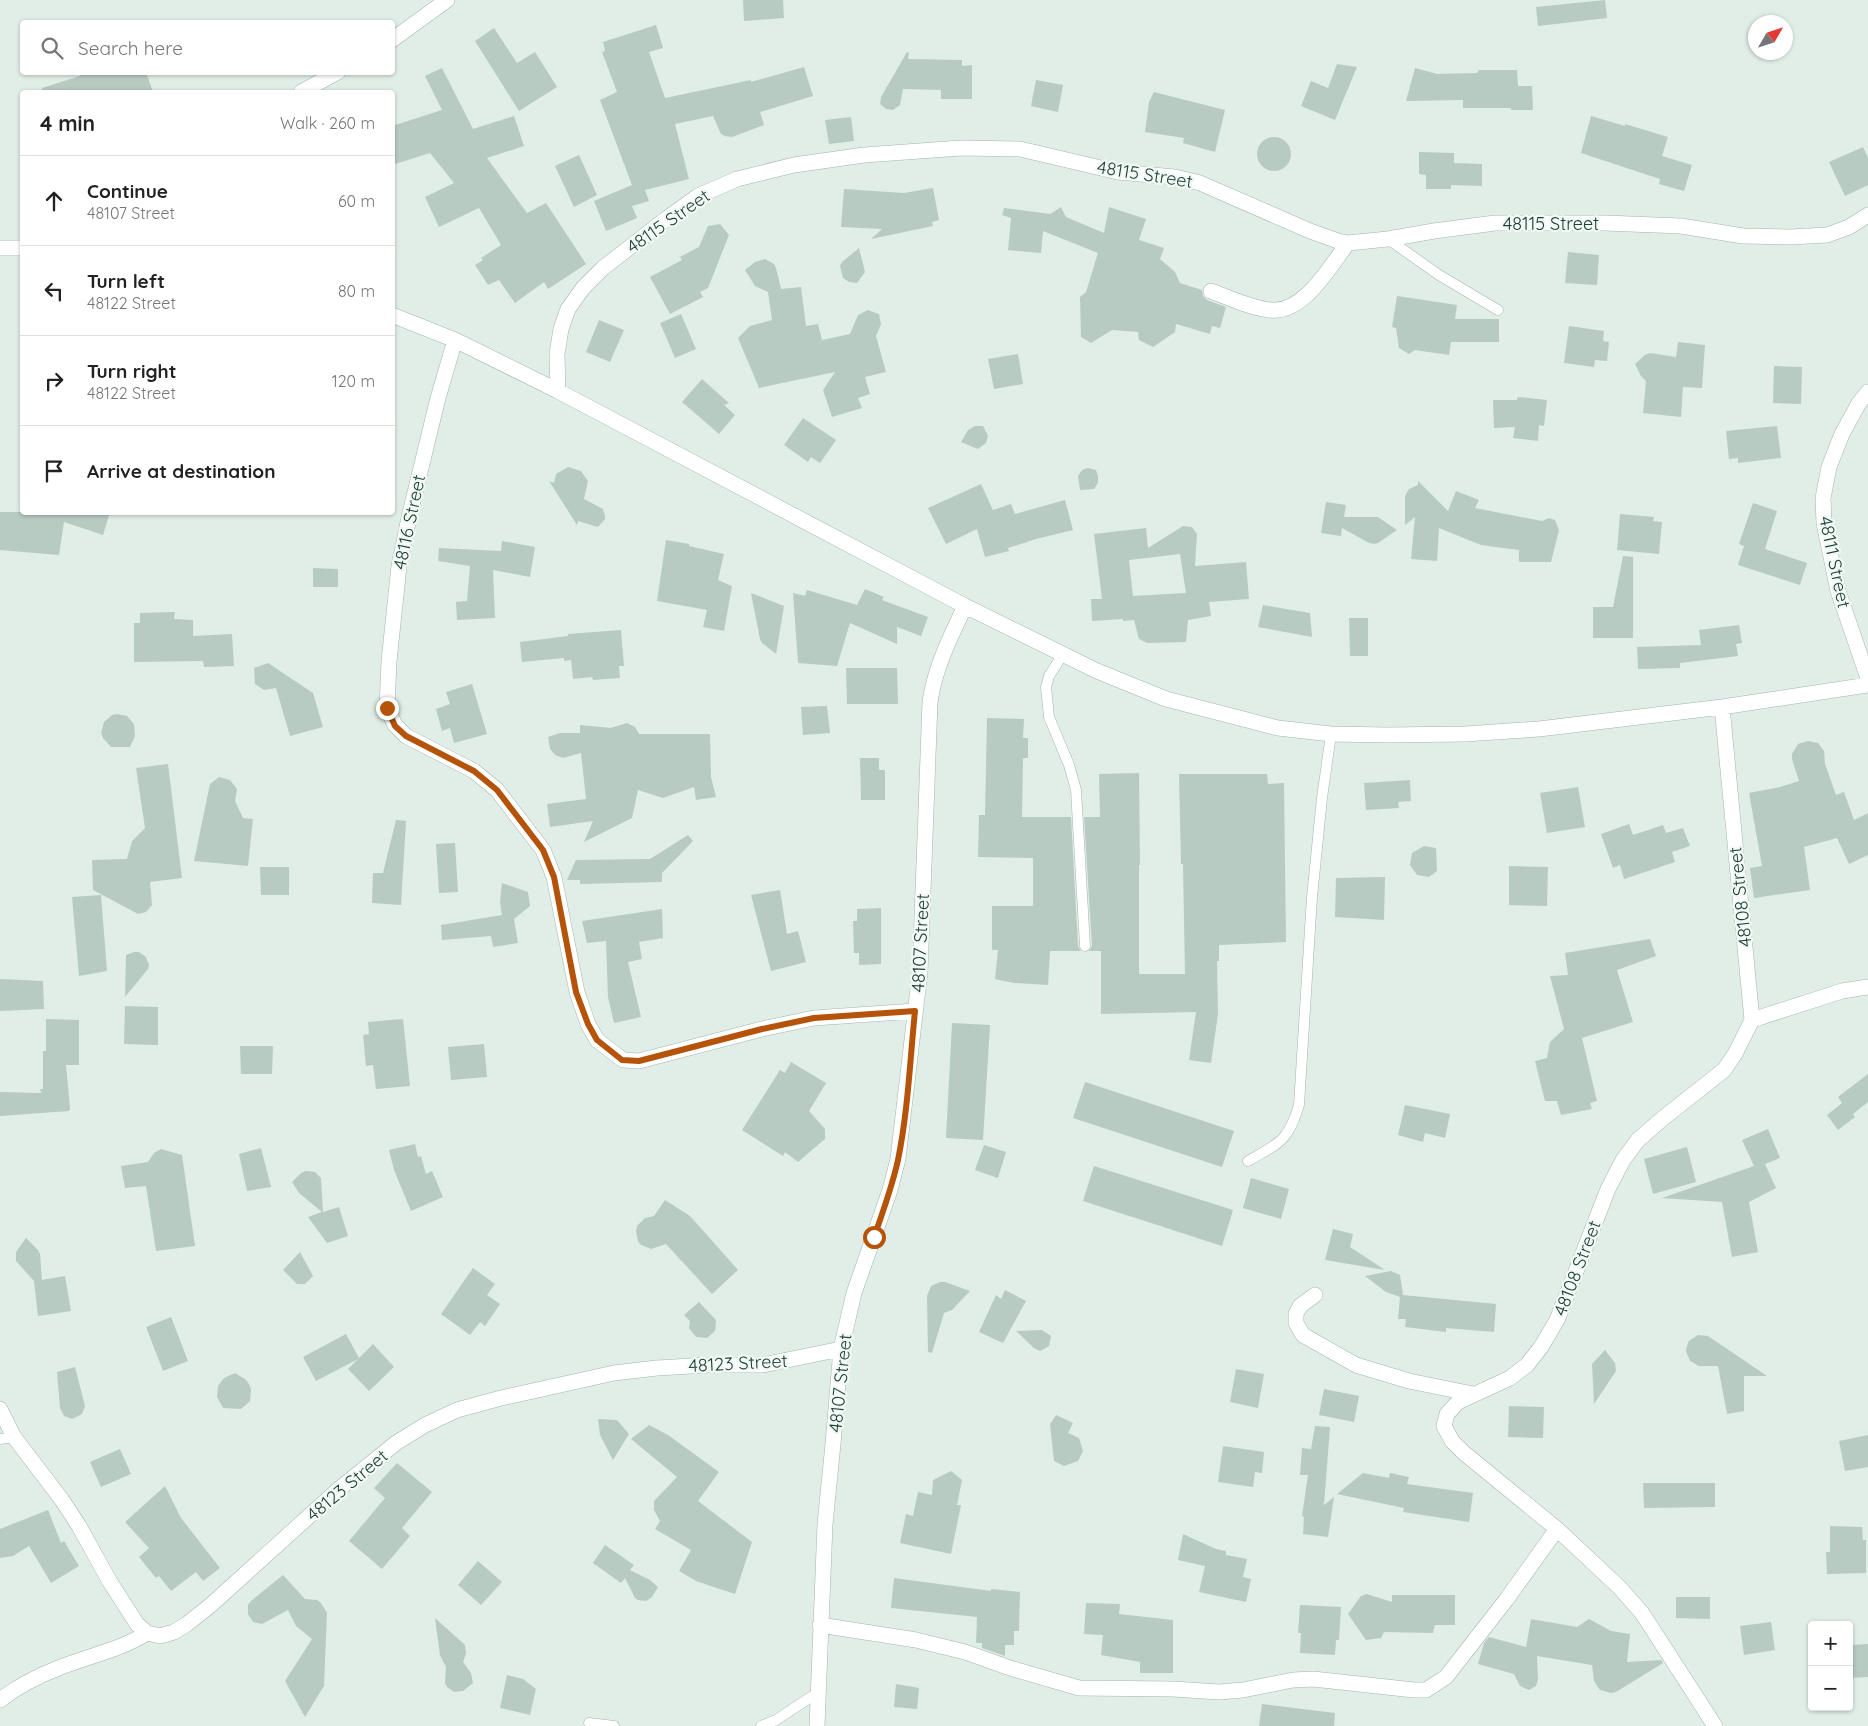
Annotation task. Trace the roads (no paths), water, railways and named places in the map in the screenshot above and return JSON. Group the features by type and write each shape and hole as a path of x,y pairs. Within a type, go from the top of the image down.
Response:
{"street":[{"path":"395,38 447,0"},
{"path":"305,90 332,75"},
{"name":"48115 Street","path":"558,391 556,354 568,308 583,288 604,268 666,219 698,196 737,179 794,165 864,154 961,148 1020,150 1118,172 1175,176 1200,183 1310,231 1338,241 1348,242 1388,239 1495,223 1605,223 1681,226 1743,236 1791,238 1827,235 1849,227 1868,215"},
{"path":"1211,291 1252,306 1270,310 1283,310 1308,294 1348,242"},
{"path":"0,248 20,248"},
{"path":"395,316 455,340 558,391 965,606 1097,671 1166,699 1278,728 1331,734 1455,734 1539,729 1722,708 1868,685"},
{"name":"48116 Street","path":"455,340 438,398 399,566 389,661 387,708 395,726 406,736 474,771 497,790 543,850 554,877 576,992 588,1024 597,1040 622,1060 639,1061 762,1029 814,1018 915,1011"},
{"name":"48111 Street","path":"1868,392 1842,434 1829,467 1823,498 1824,523 1838,591 1868,678"},
{"name":"48107 Street","path":"816,1726 825,1524 841,1349 854,1293 890,1190 898,1159 920,972 930,702 933,679 941,657 965,606"},
{"name":"48108 Street","path":"1715,1726 1642,1613 1619,1588 1557,1529 1464,1453 1452,1441 1444,1426 1447,1414 1458,1402 1510,1378 1527,1365 1541,1347 1557,1320 1608,1189 1623,1160 1638,1140 1650,1129 1724,1070 1735,1054 1752,1020 1722,708"},
{"path":"1752,1020 1842,991 1868,986"},
{"path":"1315,1295 1300,1306 1296,1314 1296,1323 1303,1335 1356,1365 1409,1381 1473,1394"},
{"name":"48123 Street","path":"147,1633 160,1636 174,1632 186,1624 219,1597 339,1489 389,1448 425,1425 457,1410 614,1373 708,1365 763,1365 841,1349"},
{"path":"0,1409 7,1438 62,1500 136,1624 147,1633 120,1648 59,1667 29,1682 0,1700"},
{"path":"820,1625 925,1642 965,1652 1010,1668 1079,1688 1173,1689 1219,1692 1243,1690 1285,1681 1313,1679 1426,1690 1446,1677 1506,1600 1557,1529"}],"lane":[{"path":"1388,239 1439,275 1498,310"},
{"path":"1063,654 1049,676 1046,688 1048,717 1069,765 1076,790 1085,946"},
{"path":"1248,1161 1277,1144 1288,1133 1299,1105 1312,897 1322,798 1331,734"},
{"path":"761,1726 776,1720 817,1693"},
{"path":"589,1723 614,1726"}]}
